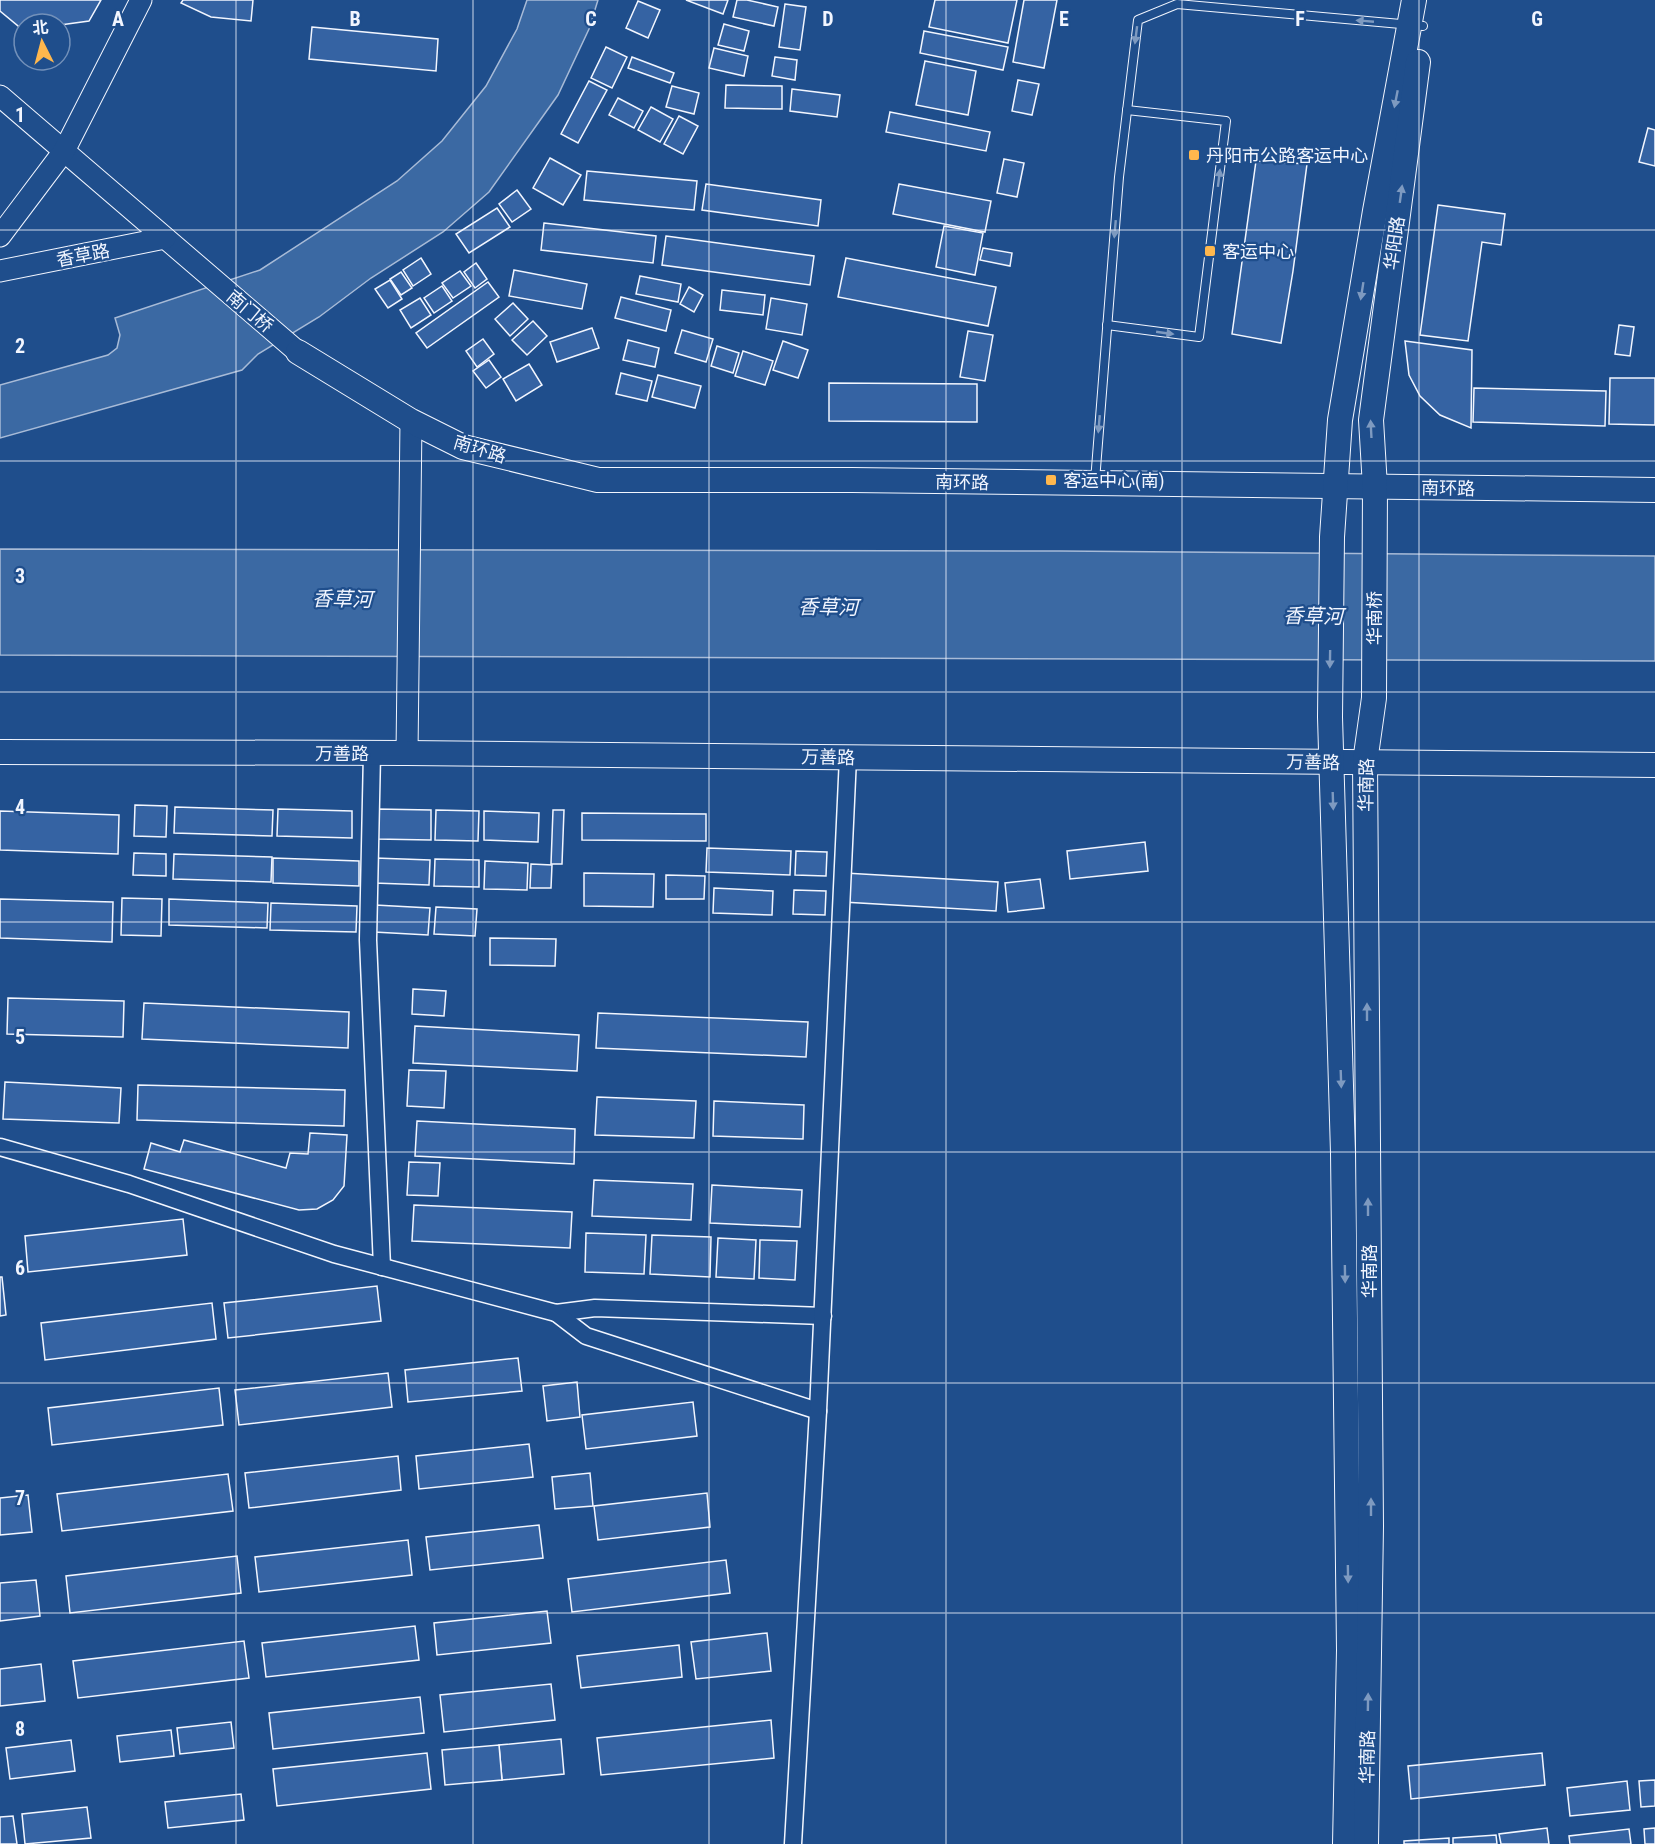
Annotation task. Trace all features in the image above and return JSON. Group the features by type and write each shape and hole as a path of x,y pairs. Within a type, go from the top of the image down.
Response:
{"main road":[{"path":"1334,487 1340,420 1375,211 1416,26 1414,0"},
{"name":"华阳路","path":"1375,487 1371,420 1416,26 1429,0"},
{"name":"南环路","path":"298,352 411,421 463,447 598,480 852,480 1655,490"},
{"name":"华南路","path":"1334,487 1330,700 1343,1153 1347,1431 1349,1650 1345,1844"},
{"name":"华南桥","path":"1374,698 1375,487"},
{"name":"华南路","path":"1366,1844 1371,1526 1365,762 1374,698"},
{"name":"万善路","path":"0,752 407,753 1655,765"}],"street":[{"path":"0,236 64,151 141,0"},
{"path":"0,96 165,238"},
{"name":"南门桥","path":"165,238 298,352"},
{"name":"香草路","path":"0,271 165,238"},
{"path":"407,753 411,421"},
{"path":"372,753 368,940 382,1267"},
{"path":"793,1844 823,1316 848,757"},
{"path":"0,1148 129,1184 334,1254 556,1313 595,1308 823,1316"},
{"path":"556,1313 586,1336 818,1411"}],"lane":[{"path":"1095,484 1119,177 1138,20 1177,4 1416,26"},
{"path":"1107,325 1199,337 1226,121 1127,110"}],"water":[{"path":"527,0 598,0 589,29 558,95 489,192 443,232 371,278 319,317 258,354 242,370 0,438 0,385 108,355 117,348 120,335 115,318 260,270 397,181 442,141 486,86 517,29"},
{"name":"香草河","path":"0,549 1060,551 1655,556 1655,661 0,655"}],"building":[{"path":"0,0 101,0 89,21 72,23 72,12 12,12 12,21 0,11"},
{"path":"183,0 253,0 251,21 211,17 181,3"},
{"path":"686,0 728,0 723,14"},
{"path":"737,0 778,7 774,26 733,17"},
{"path":"935,0 1017,0 1008,43 929,27"},
{"path":"1024,0 1057,0 1044,68 1013,62"},
{"path":"638,1 660,10 648,38 626,28"},
{"path":"785,4 806,7 800,50 779,47"},
{"path":"724,24 749,31 744,51 718,45"},
{"path":"312,27 438,39 436,71 309,59"},
{"path":"924,31 1008,47 1003,70 920,53"},
{"path":"606,47 627,57 612,88 591,78"},
{"path":"714,48 748,56 744,76 709,68"},
{"path":"632,57 674,73 670,83 628,68"},
{"path":"775,57 797,60 795,80 772,76"},
{"path":"925,61 976,71 968,115 916,105"},
{"path":"1018,80 1039,84 1032,115 1012,111"},
{"path":"589,81 607,90 578,143 561,134"},
{"path":"726,85 782,86 782,109 725,108"},
{"path":"672,86 699,93 694,114 666,107"},
{"path":"792,89 840,95 837,117 790,111"},
{"path":"618,98 643,111 634,128 609,115"},
{"path":"651,107 673,119 660,142 638,130"},
{"path":"890,112 990,132 986,151 886,132"},
{"path":"679,116 698,126 683,154 664,144"},
{"path":"1648,128 1655,130 1655,166 1639,162"},
{"path":"550,158 581,175 563,205 533,188"},
{"path":"1004,159 1024,163 1017,197 997,193"},
{"path":"1256,161 1307,164 1281,343 1232,334"},
{"path":"587,171 697,181 694,210 584,200"},
{"path":"706,184 821,200 818,226 702,210"},
{"path":"899,184 991,201 985,232 893,214"},
{"path":"517,190 531,209 512,222 499,204"},
{"path":"1438,205 1505,214 1501,245 1482,242 1468,341 1420,335"},
{"path":"497,208 510,227 469,253 456,234"},
{"path":"544,223 656,236 653,263 541,250"},
{"path":"944,226 983,233 975,275 936,267"},
{"path":"666,236 814,256 810,285 662,265"},
{"path":"983,248 1012,253 1010,266 980,260"},
{"path":"421,258 431,274 413,286 403,270"},
{"path":"846,258 996,287 988,326 838,297"},
{"path":"476,263 487,279 475,288 464,272"},
{"path":"514,270 587,284 582,309 509,296"},
{"path":"460,271 471,286 453,298 442,283"},
{"path":"401,272 412,288 401,295 390,279"},
{"path":"640,276 681,284 678,302 636,294"},
{"path":"390,280 402,299 388,308 375,289"},
{"path":"488,282 499,297 427,348 416,333"},
{"path":"442,286 452,301 434,313 424,298"},
{"path":"689,287 703,295 694,312 680,304"},
{"path":"722,290 765,295 763,315 720,310"},
{"path":"621,297 671,310 666,331 615,318"},
{"path":"420,298 431,315 411,328 400,310"},
{"path":"771,298 807,304 802,335 766,329"},
{"path":"513,303 528,319 510,336 495,319"},
{"path":"533,321 547,336 527,355 512,340"},
{"path":"1619,325 1634,327 1630,356 1615,354"},
{"path":"592,328 599,348 557,362 550,342"},
{"path":"682,330 713,339 706,362 675,353"},
{"path":"968,331 993,335 985,381 960,377"},
{"path":"483,339 494,354 477,367 466,351"},
{"path":"628,340 659,348 655,367 623,360"},
{"path":"783,341 808,350 798,378 773,370"},
{"path":"1405,341 1472,350 1471,428 1440,415 1420,396 1409,375"},
{"path":"717,346 739,353 733,373 711,366"},
{"path":"743,351 773,361 765,385 735,376"},
{"path":"489,360 501,377 486,388 473,371"},
{"path":"529,364 542,385 516,401 503,379"},
{"path":"621,373 652,381 647,401 616,394"},
{"path":"658,375 701,386 695,408 652,397"},
{"path":"1610,378 1655,378 1655,425 1609,424"},
{"path":"829,383 977,384 977,422 829,421"},
{"path":"1474,388 1606,391 1605,426 1473,422"},
{"path":"135,805 167,806 166,837 134,836"},
{"path":"175,807 273,810 272,836 174,833"},
{"path":"278,809 352,811 352,838 277,836"},
{"path":"377,809 431,810 431,840 376,839"},
{"path":"436,810 479,811 478,841 435,840"},
{"path":"553,810 564,810 562,864 551,864"},
{"path":"0,811 119,815 118,854 0,850"},
{"path":"484,811 539,813 538,842 484,840"},
{"path":"582,813 706,814 706,841 582,840"},
{"path":"1145,842 1148,871 1070,879 1067,851"},
{"path":"707,848 791,851 790,875 706,872"},
{"path":"796,851 827,852 826,876 795,875"},
{"path":"134,853 166,854 166,876 133,875"},
{"path":"174,854 272,857 271,882 173,879"},
{"path":"273,858 359,861 359,886 273,883"},
{"path":"375,858 430,860 429,885 374,883"},
{"path":"435,859 479,860 479,887 434,886"},
{"path":"485,861 528,863 527,890 484,889"},
{"path":"531,864 552,865 551,888 530,888"},
{"path":"584,873 654,874 653,907 584,906"},
{"path":"845,873 998,882 996,911 843,902"},
{"path":"666,875 705,876 704,899 666,899"},
{"path":"1040,879 1044,908 1008,912 1005,883"},
{"path":"714,888 773,891 772,915 713,913"},
{"path":"794,890 826,891 825,915 793,914"},
{"path":"122,898 162,899 161,936 121,935"},
{"path":"0,899 113,902 112,942 0,938"},
{"path":"169,899 268,903 267,928 169,925"},
{"path":"271,903 357,906 356,932 270,930"},
{"path":"375,905 430,908 428,935 374,932"},
{"path":"436,907 477,909 475,936 434,934"},
{"path":"490,938 556,939 555,966 490,965"},
{"path":"413,989 446,991 444,1016 412,1014"},
{"path":"8,998 124,1001 123,1037 7,1034"},
{"path":"144,1003 349,1012 348,1048 142,1039"},
{"path":"598,1013 808,1022 806,1057 596,1048"},
{"path":"415,1026 579,1035 577,1071 413,1063"},
{"path":"409,1070 446,1071 444,1108 407,1106"},
{"path":"5,1082 121,1088 119,1123 3,1119"},
{"path":"138,1085 345,1090 344,1126 137,1120"},
{"path":"597,1097 696,1101 694,1138 595,1135"},
{"path":"714,1101 804,1105 803,1139 713,1136"},
{"path":"417,1121 575,1129 574,1164 415,1156"},
{"path":"310,1133 347,1135 344,1186 333,1200 317,1209 299,1210 144,1169 151,1143 180,1152 184,1140 286,1168 290,1153 308,1154"},
{"path":"409,1162 440,1163 438,1196 407,1195"},
{"path":"594,1180 693,1184 691,1220 592,1216"},
{"path":"712,1185 802,1190 800,1227 710,1223"},
{"path":"414,1205 572,1212 570,1248 412,1241"},
{"path":"183,1219 187,1255 28,1272 25,1236"},
{"path":"586,1233 646,1235 644,1274 585,1272"},
{"path":"652,1235 711,1237 710,1277 650,1274"},
{"path":"718,1238 756,1240 754,1279 716,1277"},
{"path":"760,1240 797,1241 795,1280 759,1278"},
{"path":"0,1277 2,1277 6,1315 0,1316"},
{"path":"377,1286 381,1321 228,1338 224,1303"},
{"path":"212,1303 216,1339 45,1360 41,1323"},
{"path":"518,1358 522,1391 408,1402 405,1370"},
{"path":"388,1373 392,1407 239,1425 235,1390"},
{"path":"577,1382 580,1417 547,1421 543,1386"},
{"path":"219,1388 223,1425 52,1445 48,1408"},
{"path":"693,1402 697,1436 586,1449 582,1415"},
{"path":"529,1444 533,1477 419,1489 416,1456"},
{"path":"398,1456 401,1490 249,1508 245,1473"},
{"path":"590,1473 593,1506 555,1509 552,1477"},
{"path":"228,1474 233,1511 62,1531 57,1494"},
{"path":"707,1493 710,1527 598,1540 594,1506"},
{"path":"28,1495 32,1532 0,1535 0,1498"},
{"path":"539,1525 543,1558 430,1570 426,1537"},
{"path":"408,1540 412,1575 259,1592 255,1557"},
{"path":"237,1556 241,1593 70,1613 66,1576"},
{"path":"726,1560 730,1593 572,1612 568,1579"},
{"path":"36,1580 40,1616 0,1621 0,1583"},
{"path":"547,1611 551,1643 437,1655 434,1623"},
{"path":"415,1626 419,1660 266,1677 262,1643"},
{"path":"767,1633 771,1671 696,1679 691,1642"},
{"path":"244,1641 249,1678 78,1698 73,1661"},
{"path":"679,1645 682,1677 581,1688 577,1656"},
{"path":"41,1664 45,1701 0,1706 0,1669"},
{"path":"551,1684 555,1720 444,1732 440,1695"},
{"path":"420,1697 424,1733 273,1749 269,1713"},
{"path":"771,1720 774,1758 601,1775 597,1738"},
{"path":"231,1722 234,1748 180,1754 177,1728"},
{"path":"171,1730 174,1756 120,1762 117,1736"},
{"path":"561,1739 564,1774 502,1780 499,1745"},
{"path":"71,1740 75,1771 10,1779 6,1748"},
{"path":"499,1745 502,1780 445,1785 442,1750"},
{"path":"427,1753 431,1789 277,1806 273,1769"},
{"path":"1542,1753 1545,1785 1411,1799 1408,1766"},
{"path":"1655,1780 1655,1806 1641,1807 1639,1781"},
{"path":"1627,1781 1630,1810 1570,1816 1567,1788"},
{"path":"241,1794 244,1820 168,1828 165,1802"},
{"path":"87,1807 91,1838 25,1844 22,1814"},
{"path":"13,1816 17,1844 0,1844 0,1817"},
{"path":"1547,1828 1549,1844 1501,1844 1499,1834"},
{"path":"1655,1828 1655,1844 1645,1844 1644,1829"},
{"path":"1629,1829 1631,1844 1570,1844 1569,1836"},
{"path":"1496,1835 1497,1844 1453,1844 1453,1838"},
{"path":"1449,1838 1449,1844 1404,1844 1404,1841"}],"place":[{"name":"丹阳市公路客运中心","path":"1194,155"},
{"name":"客运中心","path":"1210,251"},
{"name":"客运中心(南)","path":"1051,480"}]}
